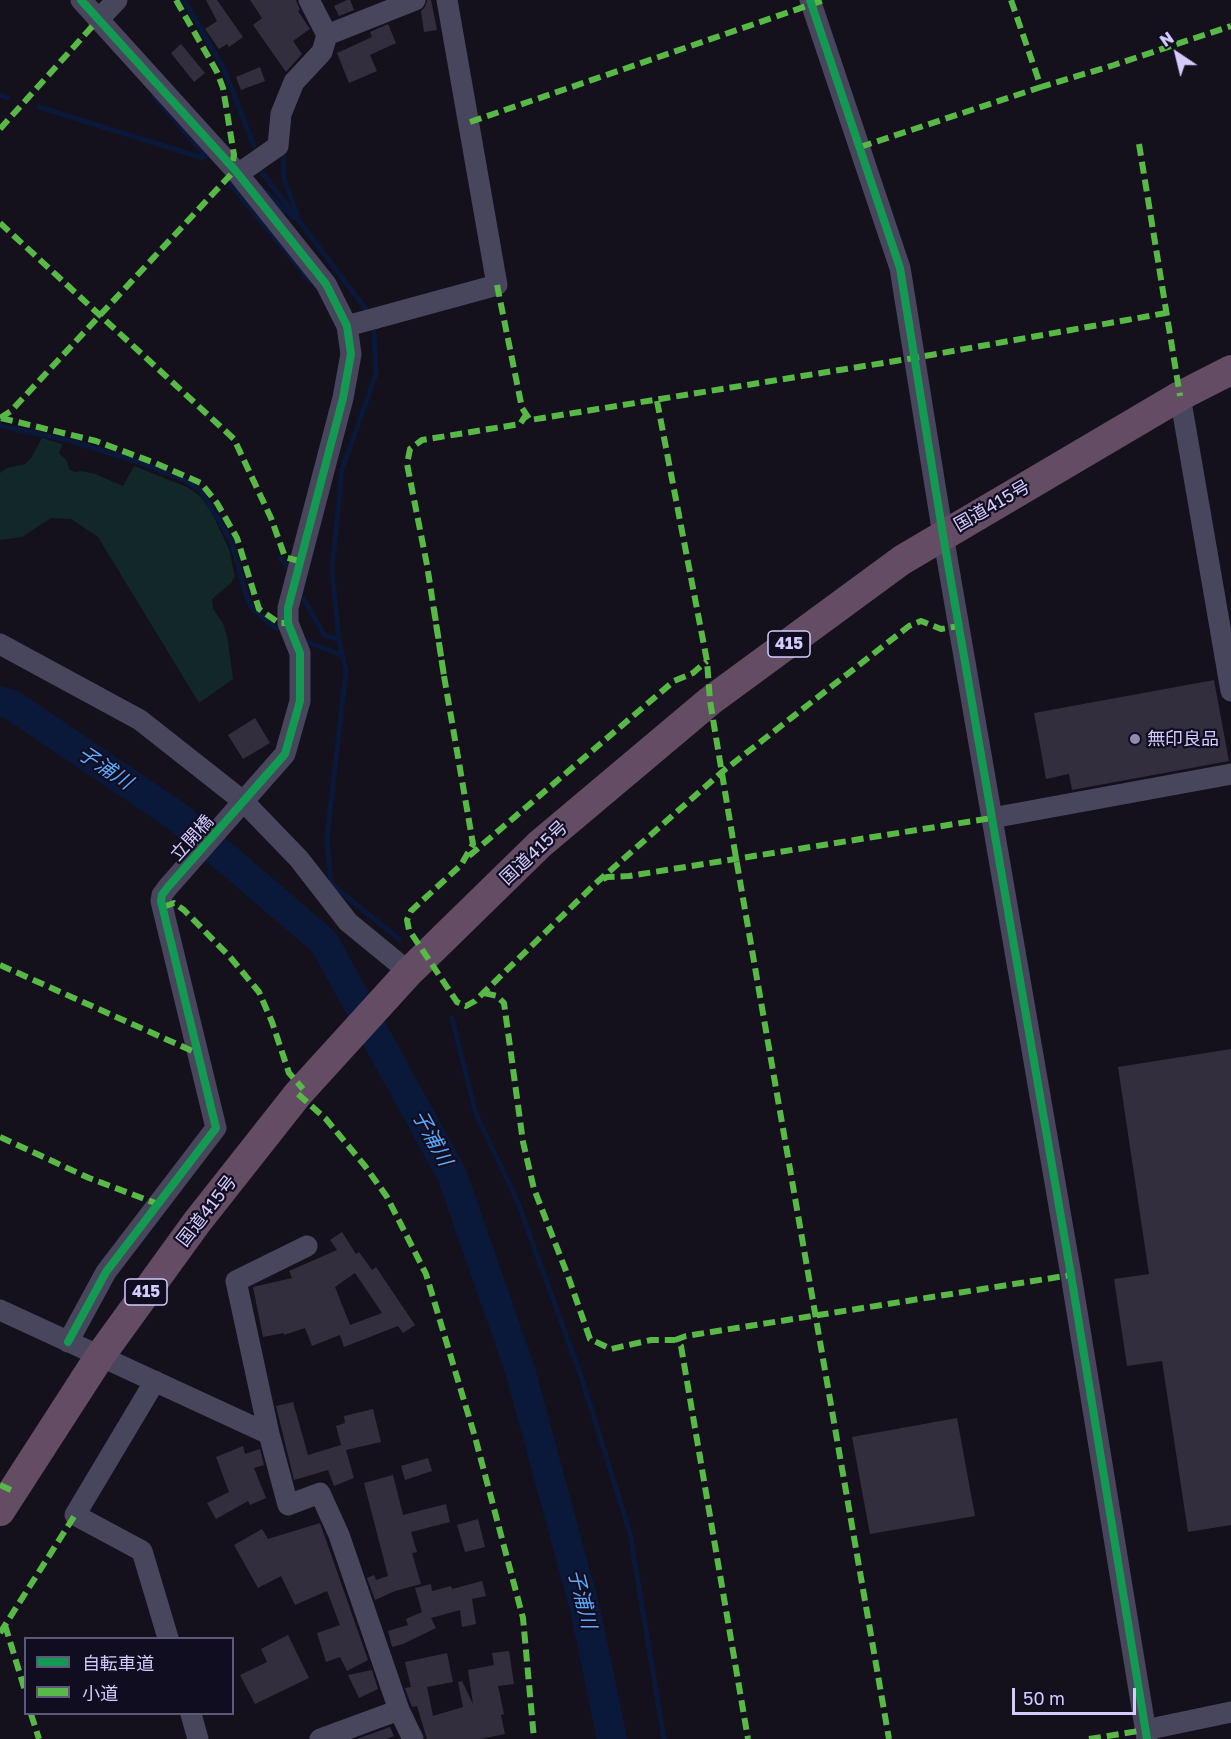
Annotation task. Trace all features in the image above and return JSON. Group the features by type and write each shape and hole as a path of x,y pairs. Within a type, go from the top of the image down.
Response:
{"highway":[{"name":"国道415号","path":"0,1511 100,1356 197,1222 308,1084 403,979 540,844 711,701 902,560 1180,396 1231,370"}],"street":[{"name":"立開橋","path":"69,1342 106,1272 216,1128 161,900 168,887 285,754 300,701 300,653 288,623 288,608 343,398 351,354 347,326 326,284 238,174 81,0"},
{"path":"98,20 117,0"},
{"path":"238,174 278,146 280,114 294,82 322,52 327,35 309,0"},
{"path":"327,35 415,0"},
{"path":"347,326 497,285 447,0"},
{"path":"810,0 900,268 943,535 1071,1275 1146,1734 1231,1712"},
{"path":"1180,396 1231,691"},
{"path":"0,644 140,720 299,859 348,922 403,979"},
{"path":"992,818 1231,774"},
{"path":"307,1246 236,1281 269,1434 288,1505 320,1493 339,1535 399,1710 413,1739"},
{"path":"0,1310 269,1434"},
{"path":"155,1381 75,1515 142,1551 168,1637"},
{"path":"320,1739 399,1710"},
{"path":"191,1715 198,1739"}],"green space":[{"path":"42,438 62,444 59,453 67,461 69,469 74,472 95,474 123,486 134,466 187,487 200,496 211,511 229,549 235,577 212,599 213,609 223,623 228,641 233,679 199,703 98,537 71,519 51,518 22,537 0,540 0,473 7,468 25,464"}],"building":[{"path":"206,0 217,0 243,37 229,47 227,44 219,49 205,29 217,21"},
{"path":"250,0 296,0 300,10 298,11 310,29 293,41 302,54 286,72 253,25 262,18"},
{"path":"350,0 354,10 339,16 334,6"},
{"path":"427,0 431,0 437,30 424,32 421,11"},
{"path":"388,24 396,43 370,55 377,71 349,83 337,53 372,37 370,32"},
{"path":"181,44 205,73 194,82 171,53"},
{"path":"260,67 265,81 241,90 236,77"},
{"path":"1214,680 1229,761 1072,790 1069,774 1046,779 1034,713"},
{"path":"255,718 270,743 243,759 228,735"},
{"path":"1231,1049 1231,1525 1188,1532 1162,1361 1127,1366 1114,1279 1149,1274 1118,1067"},
{"path":"342,1232 356,1254 359,1252 372,1270 376,1267 415,1325 403,1333 398,1326 344,1347 340,1335 312,1346 305,1328 284,1335 284,1333 263,1337 253,1287 292,1278 289,1271 337,1250 330,1240","holes":["355,1273 382,1313 350,1325 335,1287"]},
{"path":"293,1402 308,1455 341,1445 336,1426 345,1423 344,1416 373,1409 381,1442 346,1450 354,1478 334,1486 328,1470 294,1480 276,1406"},
{"path":"957,1418 975,1516 870,1534 852,1437"},
{"path":"243,1446 245,1454 260,1449 264,1465 254,1468 266,1498 250,1505 248,1501 216,1519 207,1503 229,1492 216,1457"},
{"path":"428,1458 432,1471 405,1480 401,1466"},
{"path":"393,1475 403,1515 446,1504 450,1522 411,1532 417,1552 412,1553 421,1584 395,1591 375,1600 367,1578 374,1575 376,1580 388,1576 364,1483"},
{"path":"478,1519 485,1547 465,1552 457,1525"},
{"path":"320,1523 368,1660 347,1671 340,1657 326,1662 317,1633 340,1625 327,1591 295,1605 281,1576 258,1588 234,1545 262,1529 268,1539"},
{"path":"482,1581 486,1596 472,1599 476,1624 462,1627 460,1610 431,1618 436,1628 392,1647 388,1631 408,1625 406,1619 422,1612 415,1588 431,1584 432,1591 451,1586 452,1589"},
{"path":"288,1635 309,1678 255,1704 240,1675 267,1662 261,1649"},
{"path":"509,1651 514,1684 498,1686 504,1714 501,1715 505,1734 480,1739 427,1739 417,1706 412,1707 405,1688 411,1687 405,1662 447,1653 453,1682 427,1687 433,1716 463,1707 458,1682 462,1681 473,1704 468,1670 494,1665 492,1653"},
{"path":"372,1670 378,1689 359,1698 348,1675"},
{"path":"390,1727 394,1736 387,1739 357,1739"}],"waterway":[{"path":"184,0 224,69 254,146"},
{"path":"0,95 8,98"},
{"path":"154,96 206,156"},
{"path":"39,107 203,158"},
{"path":"283,150 284,179 297,214"},
{"path":"261,171 365,308"},
{"path":"231,185 310,281"},
{"path":"260,186 295,218"},
{"path":"374,332 376,374 342,470 332,569 339,640 346,671 327,838 331,884 399,939"},
{"path":"1,426 67,440 139,462 184,480 200,490 231,540 247,598 252,608 277,629"},
{"path":"280,558 291,570"},
{"path":"304,599 324,635 339,640"},
{"path":"307,642 342,655"},
{"name":"子浦川","path":"0,701 12,705 178,817 324,942 452,1175 520,1370 585,1609 612,1739"},
{"path":"452,1018 476,1114 517,1200 581,1376 630,1533 664,1739"}],"marked path":[{"path":"176,0 217,72 223,88 234,155 232,167"},
{"path":"470,122 824,0"},
{"path":"1011,0 1041,87 1231,26"},
{"path":"0,129 98,20"},
{"path":"860,147 1041,87"},
{"path":"1139,144 1180,396"},
{"path":"0,418 11,411 235,170"},
{"path":"0,223 234,439 271,518 285,557 299,561"},
{"path":"497,285 522,408 530,420 914,358 1166,313"},
{"path":"657,401 707,661 710,701 736,858 889,1739"},
{"path":"434,609 444,676 427,565 407,464 410,449 422,440 520,424 526,415"},
{"path":"1,418 96,441 201,483 217,503 237,538 259,609 279,623 288,623"},
{"path":"444,676 473,844 461,865 411,911 407,920 409,930 457,1002 466,1006 475,1001 595,884 722,772 909,626 921,621 941,629 959,626"},
{"path":"469,856 674,681 693,673 707,661"},
{"path":"603,879 992,818"},
{"path":"163,907 174,903 184,910 230,957 259,992 289,1073 303,1089"},
{"path":"0,965 197,1053"},
{"path":"484,993 497,996 504,1003 523,1142 534,1189 590,1339 611,1349 651,1340 675,1340 681,1346 748,1739"},
{"path":"298,1094 326,1119 365,1166 387,1197 426,1274 475,1437 523,1618 534,1739"},
{"path":"0,1137 89,1178 158,1204"},
{"path":"675,1340 686,1336 1071,1275"},
{"path":"0,1485 13,1491"},
{"path":"0,1633 75,1515"},
{"path":"5,1625 24,1687"},
{"path":"31,1715 39,1739"},
{"path":"1089,1739 1145,1730"}],"cycle path":[{"path":"68,1342 106,1272 216,1128 161,901 162,895 285,754 300,701 300,653 288,623 288,608 343,398 351,354 347,326 326,284 235,170 81,0"},
{"path":"810,0 900,268 943,535 1071,1275 1147,1739"}],"place":[{"name":"無印良品","path":"1135,739"}]}
